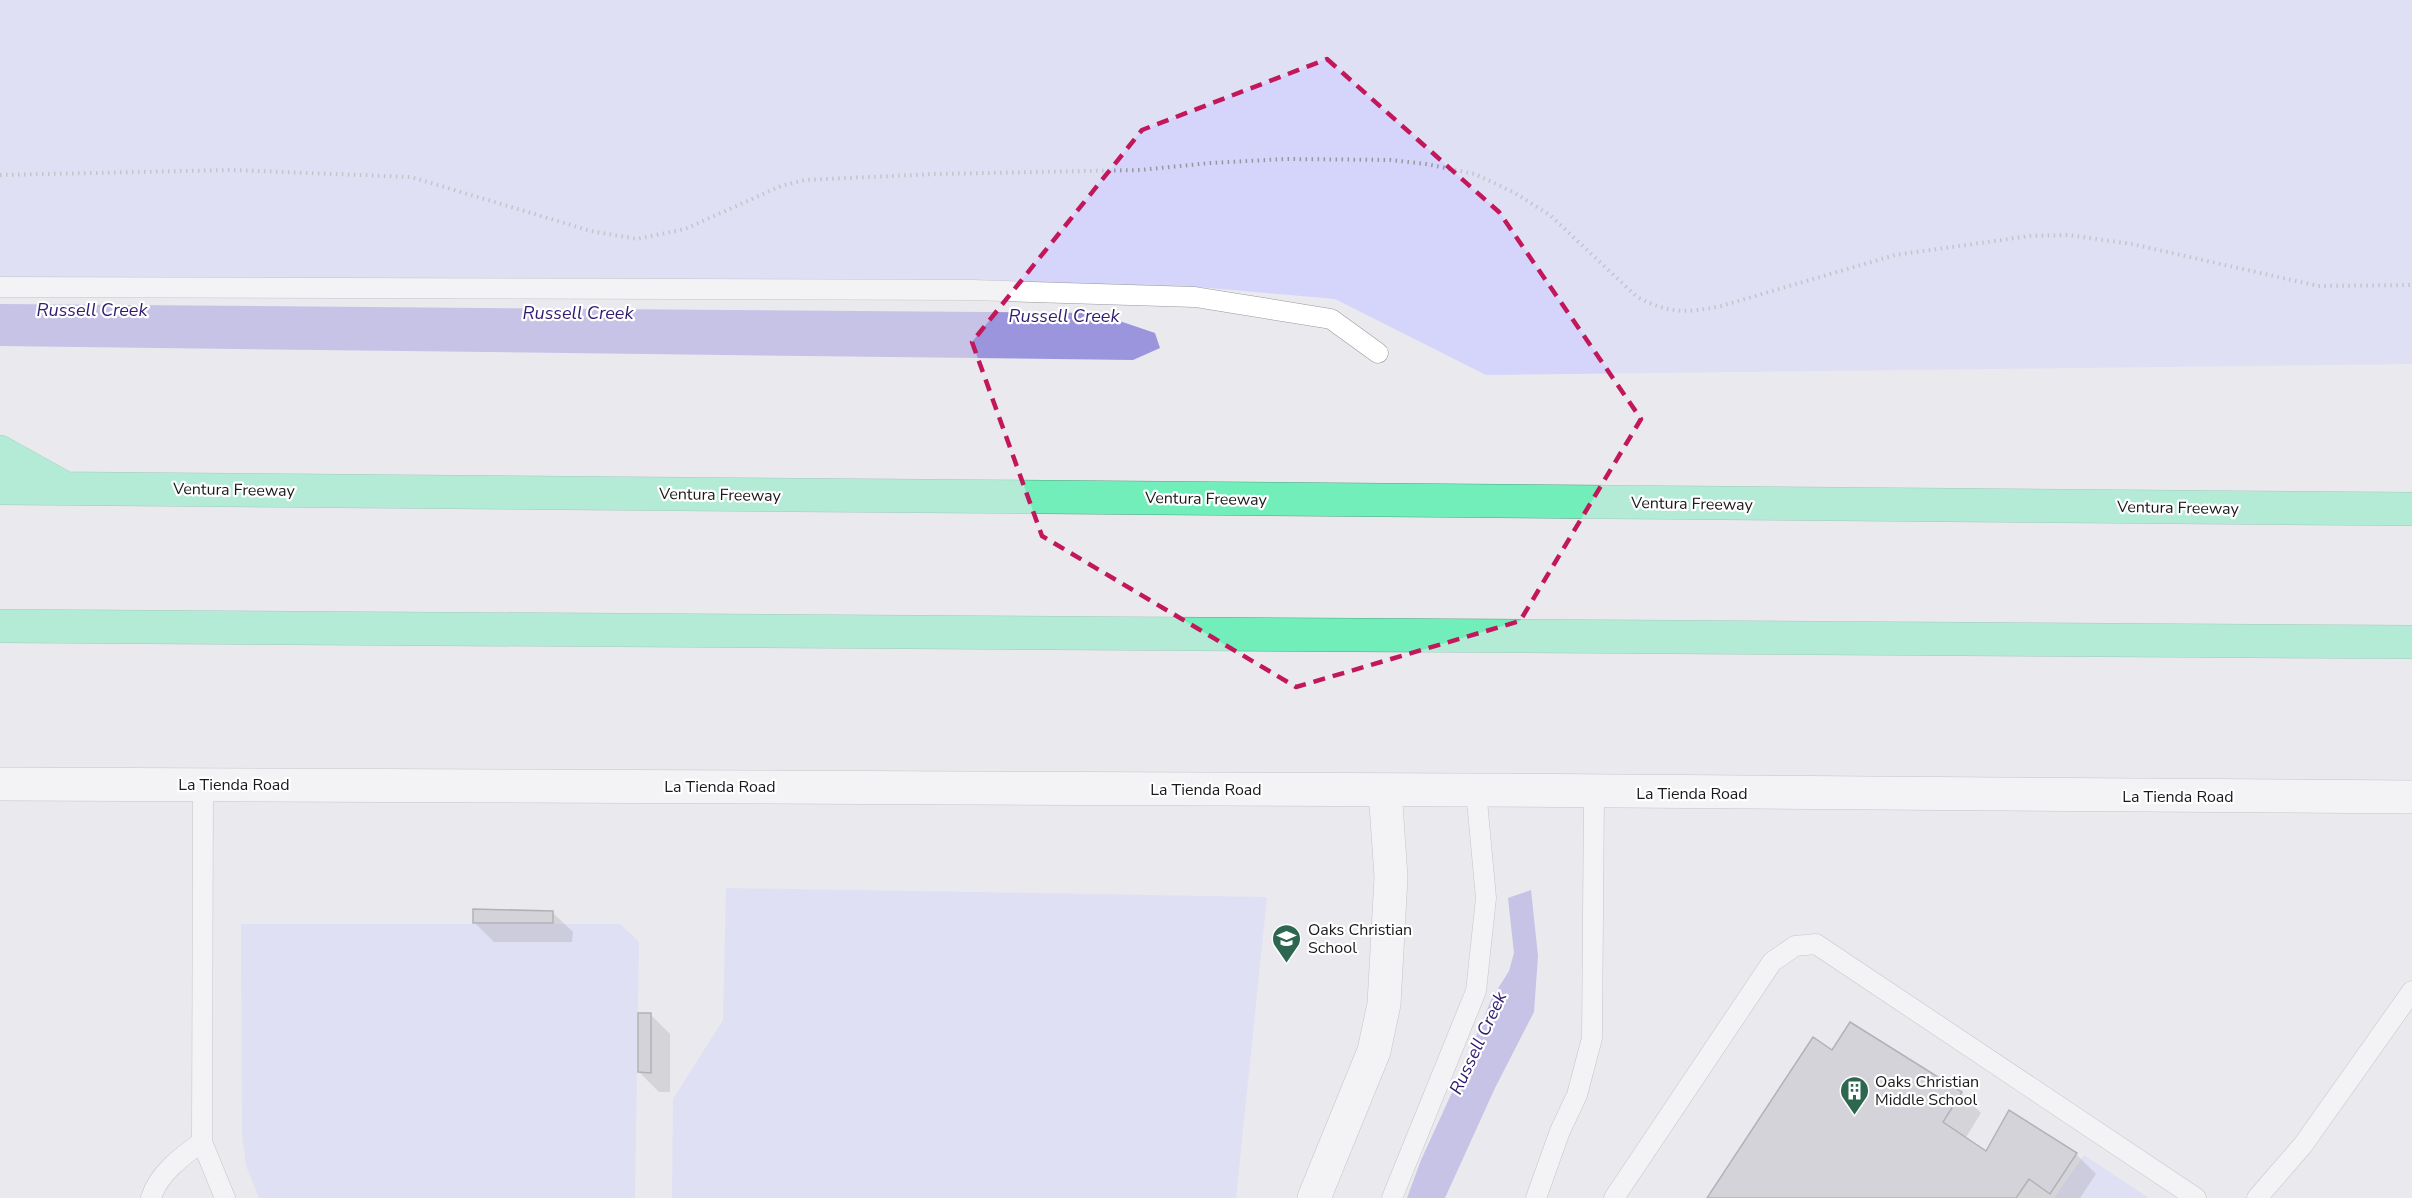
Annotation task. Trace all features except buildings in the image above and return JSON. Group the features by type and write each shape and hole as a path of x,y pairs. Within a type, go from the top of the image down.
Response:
{"highway":[{"path":"0,452 65,488"},
{"name":"Ventura Freeway","path":"0,488 2412,509"},
{"path":"0,626 2412,642"}],"street":[{"name":"La Tienda Road","path":"0,784 1476,789 1594,792 2412,797"},
{"path":"1314,1198 1374,1051 1384,1004 1391,877 1385,790"}],"lane":[{"path":"0,287 972,290 1195,297 1331,319 1378,353"},
{"path":"203,784 202,1142 225,1198"},
{"path":"1392,1198 1478,982 1486,898 1476,789"},
{"path":"1536,1198 1560,1131 1577,1095 1592,1038 1594,792"},
{"path":"1614,1198 1772,962 1795,946 1816,944 2196,1198"},
{"path":"2257,1198 2302,1145 2412,991"},
{"path":"151,1198 153,1190 177,1160 202,1142"}],"path":[{"path":"0,175 231,170 411,177 591,231 637,239 685,229 781,186 804,180 1140,170 1286,159 1391,160 1475,174 1515,192 1551,216 1637,297 1654,306 1672,311 1694,311 1721,306 1895,255 2030,236 2068,235 2132,244 2318,286 2412,285"}],"highlighted area":[{"path":"1327,59 1499,212 1641,419 1520,621 1296,687 1042,536 972,342 1142,130"}],"shaded area":[{"path":"0,0 2412,0 2412,364 1486,375 1335,299 1199,287 0,279"},
{"path":"726,888 1267,897 1236,1198 672,1198 673,1099 723,1020"},
{"path":"241,924 620,924 639,942 635,1198 259,1198 246,1166 242,1135"},
{"path":"2084,1155 2149,1198 2054,1198"}],"water":[{"name":"Russell Creek","path":"0,304 1096,313 1155,333 1160,348 1133,360 0,346"},
{"name":"Russell Creek","path":"1531,890 1538,956 1534,1012 1495,1088 1445,1198 1407,1198 1421,1160 1492,998 1509,971 1514,953 1508,898"}],"place":[{"name":"Oaks Christian School","path":"1287,964"},
{"name":"Oaks Christian Middle School","path":"1854,1116"}]}
